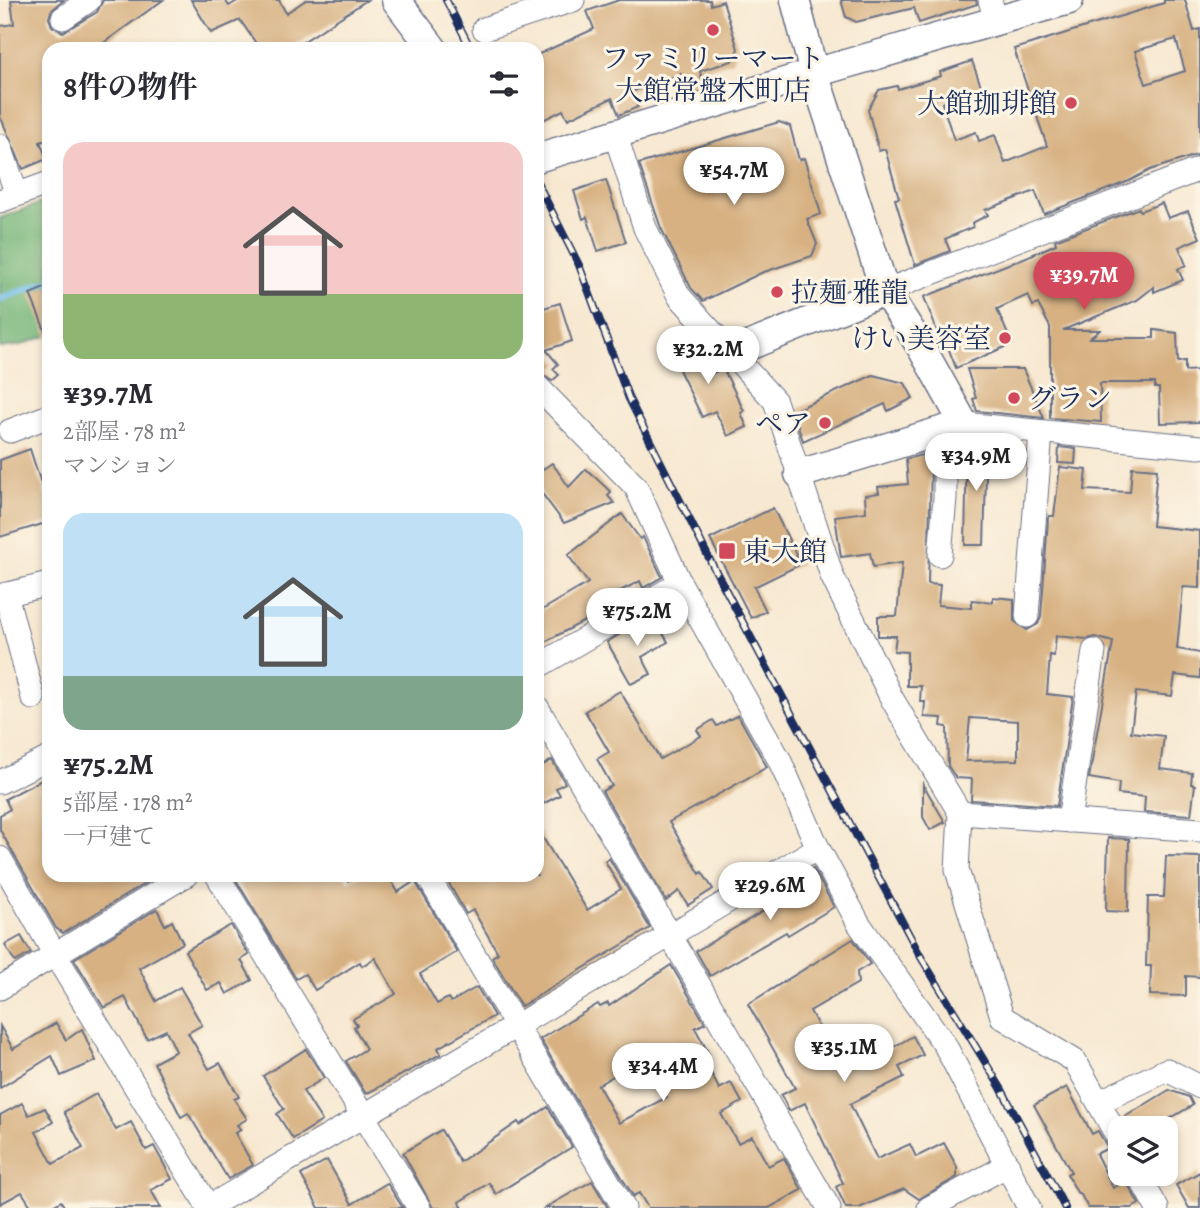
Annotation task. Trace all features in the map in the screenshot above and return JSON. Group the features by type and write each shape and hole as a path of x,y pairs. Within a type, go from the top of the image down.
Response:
{"street":[{"path":"63,18 89,0"},
{"path":"396,0 425,42"},
{"path":"484,29 573,0"},
{"path":"795,0 814,74 885,291 921,347 954,427 940,555"},
{"path":"544,157 814,74 993,10 1069,0"},
{"path":"615,133 645,228 679,296 775,401 832,576 892,699 960,813 957,870 1002,1017 1075,1061 1108,1119"},
{"path":"0,146 8,198 42,186"},
{"path":"733,352 1200,169"},
{"path":"544,393 636,487 680,583 779,759 818,848 859,923 945,1045 1029,1208"},
{"path":"10,431 42,419"},
{"path":"799,474 954,427 1200,447"},
{"path":"1027,616 1041,432"},
{"path":"544,663 680,583"},
{"path":"33,698 3,595 42,586"},
{"path":"1069,821 1094,651"},
{"path":"544,719 830,1208"},
{"path":"0,782 42,761"},
{"path":"960,813 1069,821 1199,824"},
{"path":"0,858 54,953 208,1208 818,848"},
{"path":"0,988 174,882"},
{"path":"221,882 419,1208"},
{"path":"431,882 624,1208"},
{"path":"1099,1102 1167,1070 1200,1087"},
{"path":"929,1208 1008,1165"},
{"path":"1145,1186 1157,1208"}],"green space":[{"path":"42,203 42,338 21,345 0,348 0,218"}],"building":[{"path":"11,0 64,0 51,11 49,18 52,26 63,32 97,12 103,0 163,0 105,42 42,42 42,161 23,169 0,116 0,26 14,24"},
{"path":"191,0 225,0 229,6 239,0 279,0 286,13 306,0 367,0 303,42 255,42 240,20 211,33"},
{"path":"619,0 710,0 711,5 723,1 738,49 732,61 700,71 703,84 685,88 681,74 631,92 638,107 619,115 612,98 568,119 563,110 544,120 544,52 594,29 587,11"},
{"path":"841,0 976,0 977,4 919,23 914,8 856,22 846,17"},
{"path":"1164,0 1185,0 1194,31 1200,29 1200,154 1150,170 1129,181 1044,214 1035,191 985,210 988,215 972,223 973,227 945,239 950,251 915,265 895,199 899,198 885,149 879,151 868,110 879,90 897,86 898,89 941,76 940,72 972,61 982,89 942,103 954,140 976,132 979,141 995,135 1005,163 1047,146 1014,49 1164,3","holes":["1176,39 1185,71 1146,84 1135,51"]},
{"path":"779,122 790,126 799,160 804,158 821,214 807,219 817,244 812,256 761,273 703,301 691,288 661,228 639,164"},
{"path":"606,180 626,242 598,251 587,217 583,219 574,191"},
{"path":"1162,203 1168,218 1188,211 1200,238 1179,247 1186,265 1178,269 1183,280 1154,292 1154,287 1137,300 1063,330 1100,330 1090,338 1154,338 1154,330 1177,333 1178,362 1185,361 1185,371 1200,370 1200,422 1160,423 1159,388 1155,388 1155,383 1100,383 1101,422 1050,418 1050,327 1038,304 1033,306 1028,295 997,309 1012,344 956,368 946,342 942,344 924,297 1029,256 1056,244 1055,240 1139,208 1140,211"},
{"path":"42,289 42,323 30,294"},
{"path":"560,303 572,341 546,350 558,364 553,369 559,375 552,381 544,376 544,308"},
{"path":"692,334 711,374 723,368 744,411 741,413 747,427 728,436 715,411 702,417 667,345"},
{"path":"967,369 1023,369 1044,418 977,411"},
{"path":"873,375 905,383 913,398 888,411 885,404 803,441 793,411"},
{"path":"967,441 987,441 984,545 965,545"},
{"path":"1059,447 1076,449 1075,464 1058,463"},
{"path":"30,449 42,486 42,524 0,537 0,460"},
{"path":"926,454 931,465 928,584 940,585 938,605 971,608 972,600 993,602 993,597 1014,599 1014,621 1027,630 1038,624 1041,617 1048,519 1049,516 1054,516 1060,467 1087,470 1085,490 1130,492 1132,467 1157,469 1152,526 1200,531 1200,588 1183,587 1177,649 1200,653 1200,678 1175,675 1172,696 1136,692 1131,732 1164,736 1160,769 1192,773 1191,784 1195,785 1191,815 1144,812 1145,797 1118,794 1119,783 1089,778 1113,642 1095,637 1087,639 1056,636 1054,656 1050,655 1047,694 1073,697 1057,806 971,800 972,779 956,778 948,766 947,727 941,726 942,718 924,717 925,702 920,702 921,686 907,686 907,652 894,651 896,636 878,636 878,616 897,616 902,563 873,567 870,553 841,557 835,516 866,512 865,495 879,493 878,487 908,484 906,459","holes":["970,718 1018,721 1018,760 966,761"]},
{"path":"552,463 569,487 586,469 611,492 608,496 614,503 564,523 544,496 544,468"},
{"path":"773,508 801,564 754,587 766,611 751,618 710,539"},
{"path":"622,514 640,539 643,537 662,577 643,588 640,581 608,597 613,606 544,642 544,609 588,583 568,555"},
{"path":"652,615 668,642 642,657 651,674 631,684 607,642"},
{"path":"620,691 660,759 701,736 697,730 713,720 717,726 738,715 767,767 669,822 700,874 702,872 713,889 688,905 679,891 666,901 602,791 612,786 597,759 609,752 585,711"},
{"path":"552,760 565,783 556,788 560,795 544,803 544,765"},
{"path":"42,780 42,882 147,882 63,933 56,928 0,830 0,815 10,809 5,799"},
{"path":"923,784 945,822 930,830 923,817"},
{"path":"1108,838 1129,839 1128,912 1106,911"},
{"path":"544,839 587,910 621,889 605,861 609,858 650,928 521,1006 492,957 498,953 473,910 466,914 448,882 544,882"},
{"path":"1166,856 1200,857 1200,977 1186,976 1186,996 1150,995 1151,966 1146,966 1148,897 1164,897"},
{"path":"813,868 834,907 710,976 696,951 777,903 771,894"},
{"path":"237,882 392,882 398,892 416,882 457,952 420,974 437,1004 448,998 451,1002 477,987 494,1016 438,1048 441,1054 366,1094 346,1061 366,1049 354,1027 357,1025 353,1019 396,994 375,958 362,966 360,962 315,990 305,974 296,979"},
{"path":"157,909 165,925 172,921 183,943 139,968 156,1001 180,987 202,1025 188,1033 209,1069 220,1063 239,1097 234,1099 247,1119 237,1125 241,1130 235,1133 253,1165 228,1179 188,1113 181,1117 154,1063 176,1051 166,1030 147,1039 125,997 104,1008 74,959"},
{"path":"231,925 249,955 241,960 252,980 227,994 221,983 207,990 185,951"},
{"path":"21,936 31,953 15,962 5,945"},
{"path":"853,939 870,964 857,972 858,983 810,1011 830,1048 842,1043 856,1068 913,1036 923,1055 899,1067 904,1077 850,1104 877,1159 910,1144 916,1157 944,1143 957,1167 957,1177 919,1199 904,1189 859,1208 846,1208 836,1187 843,1183 805,1103 789,1111 781,1095 795,1088 748,1004"},
{"path":"671,965 705,1023 695,1028 709,1054 703,1057 719,1089 731,1083 742,1102 721,1114 738,1143 752,1136 768,1166 784,1158 802,1190 769,1208 648,1208 639,1193 633,1196 540,1039 598,1004 600,1007 608,1003 609,1006","holes":["647,1056 667,1097 619,1123 598,1085"]},
{"path":"56,1023 66,1040 82,1029 96,1061 61,1076 52,1056 0,1088 0,1026 13,1049"},
{"path":"306,1049 324,1078 303,1091 322,1121 293,1139 277,1114 284,1109 263,1076"},
{"path":"1067,1087 1092,1134 1098,1131 1108,1148 1096,1154 1108,1178 1108,1186 1129,1186 1139,1204 1132,1208 1088,1208 1067,1174 1071,1172 1034,1105"},
{"path":"1169,1090 1189,1097 1193,1105 1174,1116 1126,1116"},
{"path":"96,1094 116,1130 131,1122 146,1150 154,1146 172,1179 151,1190 161,1208 65,1208 61,1201 49,1208 32,1208 22,1192 0,1204 0,1115 22,1103 29,1115 45,1108 53,1122 36,1132 53,1164 83,1148 64,1112"},
{"path":"548,1107 572,1147 496,1194 489,1183 459,1202 463,1208 433,1208 403,1153 441,1130 460,1162 518,1122 520,1125"},
{"path":"327,1160 352,1204 387,1183 403,1208 319,1208 301,1175"},
{"path":"1200,1172 1200,1208 1189,1208 1177,1186"},
{"path":"592,1181 608,1208 545,1208"}],"waterway":[{"path":"0,299 42,284"}],"railway":[{"path":"446,0 467,42"},
{"path":"544,196 579,265 629,399 714,568 922,959 1001,1088 1065,1208"}],"place":[{"name":"ファミリーマート 大館常盤木町店","path":"713,30"},
{"name":"大館珈琲館","path":"1071,103"},
{"name":"拉麺 雅龍","path":"777,292"},
{"name":"けい美容室","path":"1005,338"},
{"name":"グラン","path":"1014,398"},
{"name":"ペア","path":"825,423"},
{"name":"東大館","path":"727,551"}]}
